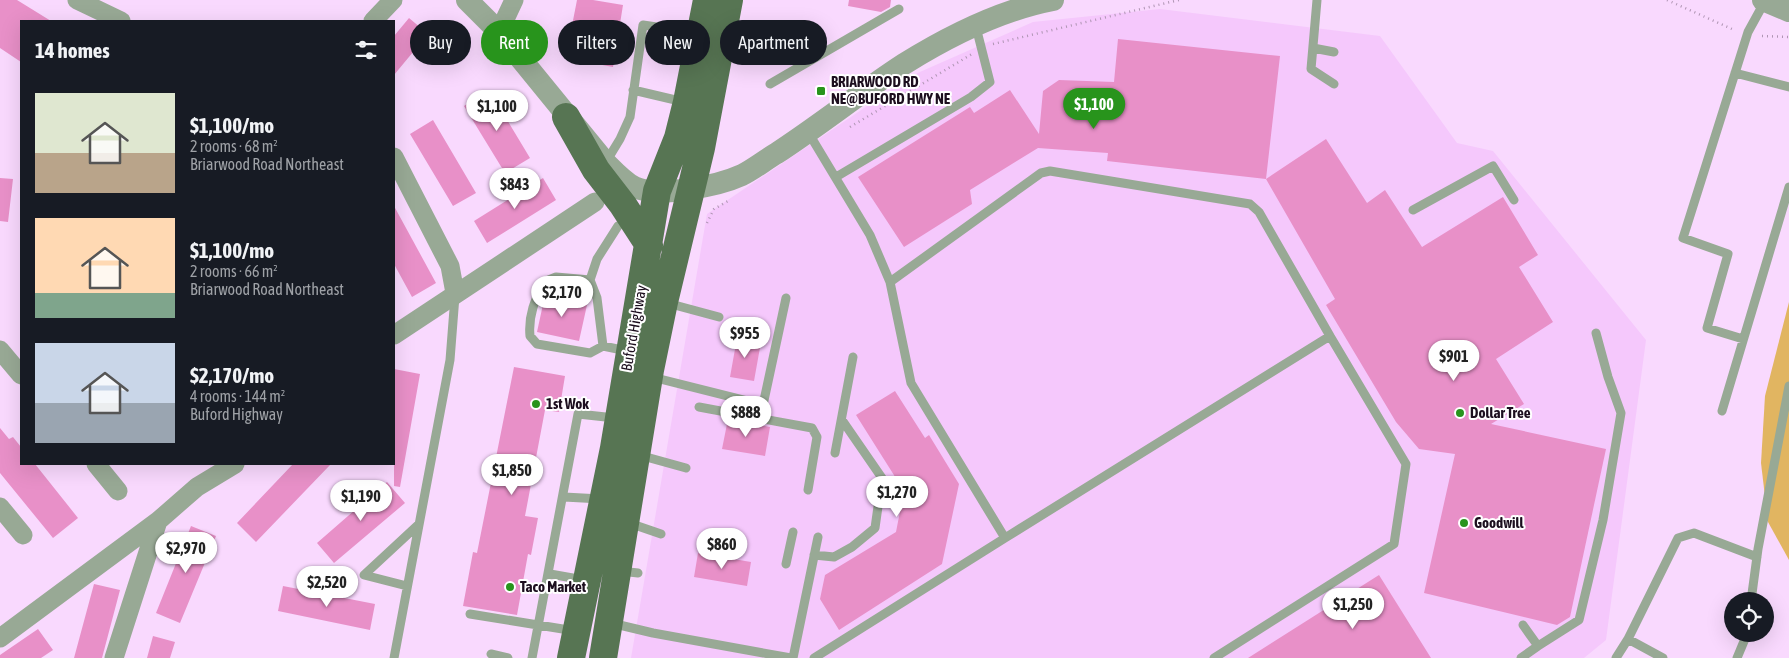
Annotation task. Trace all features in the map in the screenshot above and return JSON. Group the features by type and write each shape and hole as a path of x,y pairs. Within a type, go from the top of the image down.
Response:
{"main road":[{"name":"Buford Highway","path":"702,20 706,0"},
{"name":"Buford Highway","path":"603,658 608,623 627,572 625,522 649,376 719,60 729,0"},
{"name":"Buford Highway","path":"571,658 578,631 619,419 657,191 678,138 694,65"},
{"path":"566,118 596,170 623,205 649,245"}],"street":[{"path":"77,0 119,20"},
{"path":"374,20 393,0"},
{"path":"467,0 487,20"},
{"path":"505,20 514,0"},
{"path":"525,65 566,118 623,180 636,188 657,191 691,190 741,176 905,64 976,26 1028,5 1053,0"},
{"path":"1765,0 1789,11"},
{"path":"395,159 450,266 455,293"},
{"path":"395,335 455,293 595,202"},
{"path":"0,350 20,374"},
{"path":"97,465 118,491"},
{"path":"0,638 158,521 197,487 233,465"},
{"path":"0,508 23,535"},
{"path":"114,658 158,521"}],"lane":[{"path":"1317,0 1311,69 1334,84"},
{"path":"1743,339 1707,328 1728,254 1683,238 1748,32 1765,0"},
{"path":"770,84 899,9"},
{"path":"606,162 620,140 630,117 632,90 643,25 645,25"},
{"path":"836,178 971,97 990,82 976,26"},
{"path":"1313,48 1334,52"},
{"path":"1735,73 1789,87"},
{"path":"632,90 687,102"},
{"path":"808,132 870,235 890,282 911,383 1005,538"},
{"path":"1413,210 1492,166 1514,200"},
{"path":"890,282 1041,173 1050,171 1250,204 1260,212 1330,336 1406,464 1394,544 1214,658"},
{"path":"1722,410 1789,187"},
{"path":"602,346 598,298 590,280 597,259 618,226"},
{"path":"590,280 556,277 544,282 534,301 530,336 537,344 590,353 602,346 630,351"},
{"path":"394,658 450,360 455,293"},
{"path":"649,376 763,405 786,298"},
{"path":"664,302 719,317"},
{"path":"1521,658 1579,620 1603,520 1621,413 1608,377 1596,333"},
{"path":"814,658 1330,336"},
{"path":"835,453 853,357"},
{"path":"1752,592 1789,386"},
{"path":"700,407 812,428 817,437 817,444 808,490"},
{"path":"532,658 550,574 578,414 619,419"},
{"path":"814,555 834,557 875,528 882,478 842,420"},
{"path":"636,454 686,468"},
{"path":"564,497 604,499"},
{"path":"625,522 662,534"},
{"path":"407,586 364,575 420,524"},
{"path":"786,564 793,532"},
{"path":"1616,658 1628,639 1678,538 1694,533 1757,557"},
{"path":"608,623 792,658 818,536"},
{"path":"550,574 587,580"},
{"path":"470,614 578,631"},
{"path":"1523,625 1538,646"},
{"path":"1628,639 1663,658"},
{"path":"1737,658 1744,642"},
{"path":"491,654 508,658"}],"path":[{"path":"994,43 1178,0"},
{"path":"1667,0 1732,28"},
{"path":"1762,36 1789,37"},
{"path":"850,127 974,53"}],"shaded area":[{"path":"1160,9 1380,36 1457,143 1493,151 1646,340 1606,640 1584,658 631,658 707,214 913,75 1033,22"},
{"path":"1789,302 1789,560 1768,522 1761,463 1765,396"}],"building":[{"path":"0,0 17,0 49,20 20,20 20,61 0,48"},
{"path":"577,0 593,0 623,5 621,20 573,20"},
{"path":"849,0 891,0 890,7 881,12 848,6"},
{"path":"409,18 411,20 410,56 395,74 395,35"},
{"path":"1118,39 1280,56 1266,179 1107,161 1108,153 1038,148 970,190 972,204 904,247 858,177 970,107 974,113 1010,90 1039,134 1043,91 1059,80 1114,82"},
{"path":"489,90 530,158 505,173 464,106"},
{"path":"433,120 476,193 453,206 410,134"},
{"path":"1326,139 1367,203 1385,190 1422,247 1503,197 1538,255 1519,267 1553,322 1496,359 1524,404 1491,424 1606,449 1570,617 1557,625 1424,593 1455,454 1419,449 1396,422 1326,305 1335,299 1266,179"},
{"path":"0,178 13,179 8,222 0,221"},
{"path":"543,178 556,200 487,243 474,221"},
{"path":"395,208 436,283 412,297 395,266"},
{"path":"545,295 587,305 579,341 537,332"},
{"path":"737,338 761,342 754,381 730,377"},
{"path":"514,367 565,376 559,412 545,410 525,516 538,518 531,555 528,554 517,615 463,606 473,552 477,553"},
{"path":"395,369 420,374 400,487 394,486"},
{"path":"895,391 925,438 929,435 959,484 942,564 839,630 820,599 825,575 896,532 904,491 856,415"},
{"path":"728,419 770,427 765,456 722,449"},
{"path":"0,428 9,439 13,437 20,446 20,465 36,465 78,518 53,538 0,473"},
{"path":"292,465 330,465 256,542 237,523"},
{"path":"387,482 405,503 334,563 317,543"},
{"path":"191,526 216,536 180,623 156,613"},
{"path":"698,553 751,562 747,586 694,577"},
{"path":"1379,575 1431,658 1248,658"},
{"path":"94,584 120,590 102,658 74,658"},
{"path":"283,586 375,604 370,630 278,611"},
{"path":"38,629 53,650 41,658 0,658 0,655"},
{"path":"153,636 175,642 170,658 147,658"}],"place":[{"name":"BRIARWOOD RD NE@BUFORD HWY NE","path":"821,91"},
{"name":"1st Wok","path":"536,404"},
{"name":"Dollar Tree","path":"1460,413"},
{"name":"Goodwill","path":"1464,523"},
{"name":"Taco Market","path":"510,587"}]}
